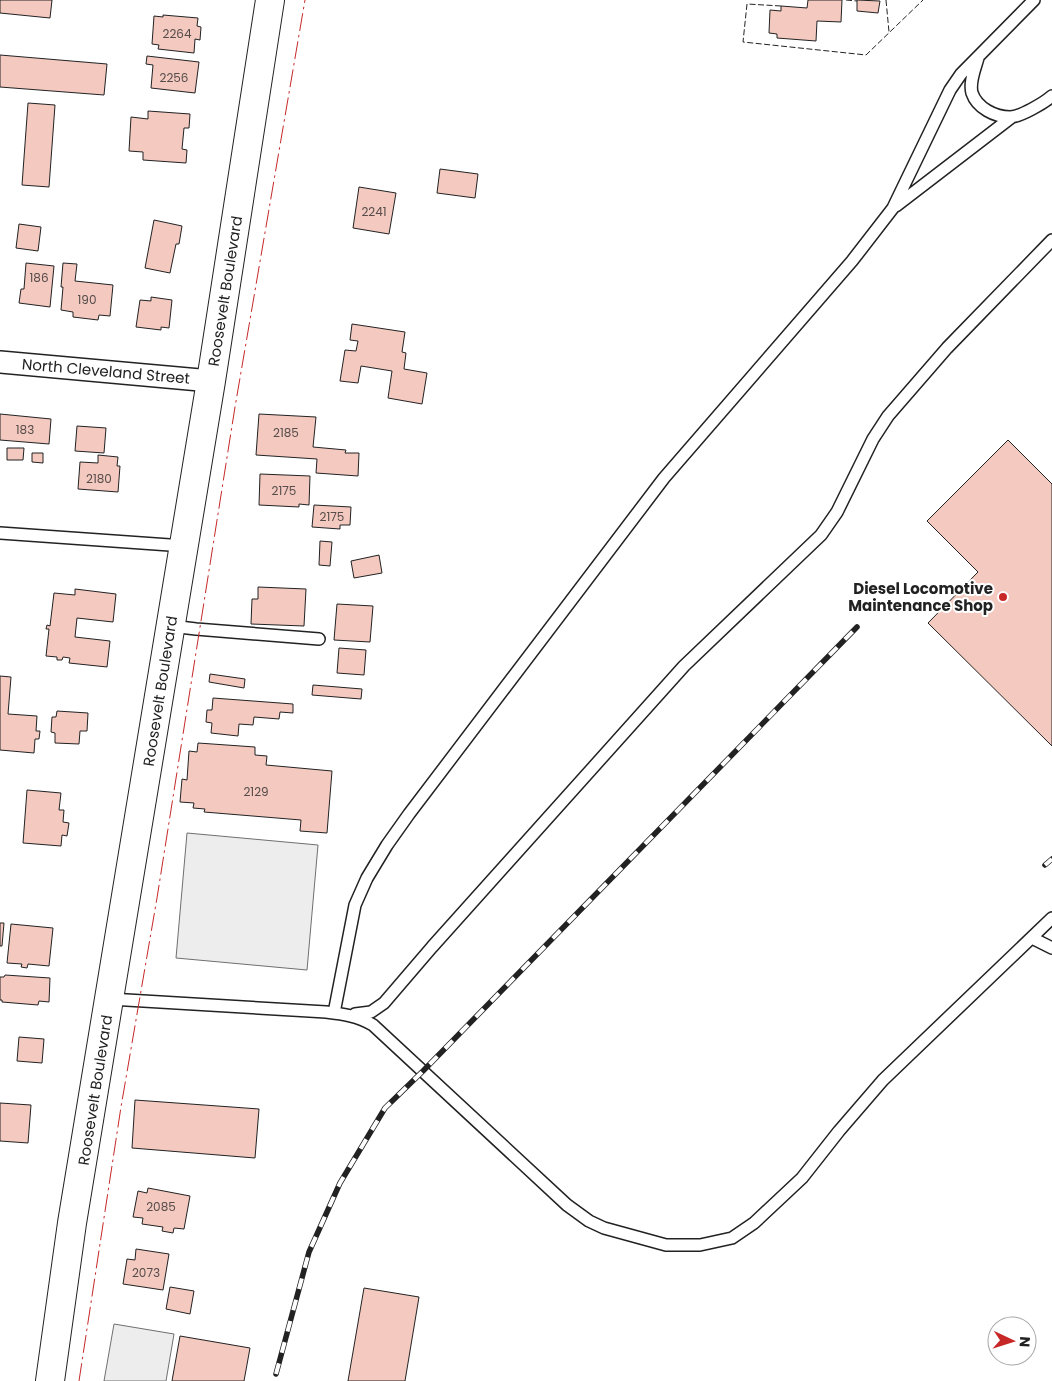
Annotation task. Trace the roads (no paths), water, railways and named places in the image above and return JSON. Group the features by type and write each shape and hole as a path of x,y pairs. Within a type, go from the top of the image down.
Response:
{"main road":[{"name":"Roosevelt Boulevard","path":"50,1381 72,1223 211,381 270,0"}],"street":[{"name":"North Cleveland Street","path":"0,362 211,381"}],"lane":[{"path":"340,1013 355,905 367,878 403,822 664,478 852,261 893,208 950,90 961,74 1034,0"},
{"path":"979,56 972,80 972,92 981,107 996,115 1012,117"},
{"path":"893,208 1012,117 1044,103 1052,96"},
{"path":"110,999 340,1013 371,1012 384,1003 684,666 821,535 837,512 873,439 888,416 947,348 1052,240"},
{"path":"0,533 184,546"},
{"path":"171,626 319,639"},
{"path":"340,1013 365,1020 373,1025 567,1205 589,1221 604,1228 666,1245 700,1245 732,1238 754,1223 802,1178 838,1131 883,1080 1052,918"},
{"path":"1032,938 1052,948"}],"railway":[{"path":"276,1374 309,1252 340,1183 385,1108 857,627"},
{"path":"1045,865 1052,859"}],"place":[{"name":"Diesel Locomotive Maintenance Shop","path":"1003,597"}]}
